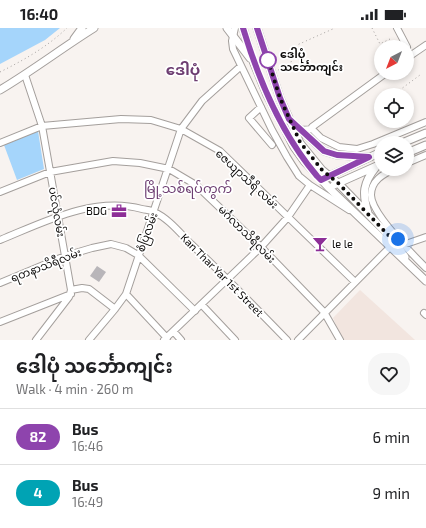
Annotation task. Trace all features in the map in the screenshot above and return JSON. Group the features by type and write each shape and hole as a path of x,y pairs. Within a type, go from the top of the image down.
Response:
{"main road":[{"path":"73,41 82,28"},
{"path":"0,90 26,75 73,41 94,28"},
{"path":"227,28 253,61"},
{"path":"243,28 253,61 267,95 294,147 304,161 329,188 359,216 394,243"},
{"path":"257,28 280,98 300,142 322,170 338,183 368,214 394,243 415,270 425,279"},
{"path":"289,119 324,151 337,155 369,157"},
{"path":"414,138 426,133"},
{"path":"414,150 426,145"},
{"path":"321,180 374,155"},
{"path":"329,188 374,167"},
{"path":"368,214 364,201 365,188 369,176 374,170"}],"street":[{"path":"236,28 233,36 233,49 261,107 287,157 299,176 310,185 359,216"},
{"path":"397,28 403,40"},
{"path":"414,53 426,45"},
{"name":"စံပြလမ်း","path":"89,340 116,309 126,294 138,255 169,169 181,129 202,101 241,66"},
{"name":"ပင်လုံလမ်း","path":"26,75 42,126 71,292"},
{"path":"300,130 312,129 312,127 376,80"},
{"path":"261,107 249,118 272,145"},
{"name":"ဇေယျာသီရိ လမ်း","path":"0,143 42,126 121,118 151,120 181,129 220,151 355,282"},
{"path":"312,129 321,138 339,147 357,149 426,122"},
{"path":"414,160 426,155"},
{"name":"မင်္ဂလာသိရီလမ်း","path":"0,192 50,172 113,161 140,163 169,169 196,184 260,247 324,312 340,340"},
{"path":"381,176 374,183 371,196 374,205 394,243 403,245 426,237"},
{"path":"126,294 165,339 174,332 260,247 288,217 310,185"},
{"path":"0,240 58,216 82,210 112,205 134,207 154,212"},
{"name":"Kan Thar Yar 1st Street","path":"154,212 167,221 228,279 287,340"},
{"path":"298,340 324,312 394,243"},
{"name":"ရတနာသိရီလမ်း","path":"0,282 65,256 111,244 126,248 138,255 195,311"},
{"path":"403,245 426,268"},
{"path":"0,322 82,288 89,289 116,309"},
{"path":"36,340 71,292"},
{"path":"202,304 236,340"},
{"path":"174,332 181,340"}],"path":[{"path":"0,72 34,55 67,28"},
{"path":"272,72 290,65 297,45 335,28"},
{"path":"372,28 380,44 390,39"},
{"path":"402,88 420,75"}],"shaded area":[{"path":"360,290 415,340 343,340 333,318"}],"water":[{"path":"0,28 60,28 45,40 0,64"},
{"path":"38,131 44,169 17,180 4,145"}],"building":[{"path":"97,266 106,272 99,282 90,276"}],"bus line":[{"name":"82","path":"243,28 253,61 267,95 294,147 317,176 321,180 369,157 351,157 324,151 289,119 280,98 257,28"}],"place":[{"name":"ဒေါပုံ သင်္ဘောကျင်း","path":"268,60"},
{"name":"BDG","path":"119,211"},
{"name":"le le","path":"320,244"}],"district":[{"name":"ဒေါပုံ","path":"183,70"},
{"name":"မြို့သစ်ရပ်ကွက်","path":"188,188"}],"route":[{"path":"268,60 267,57 280,98 300,142 322,170 338,183 395,242 398,239"}]}
